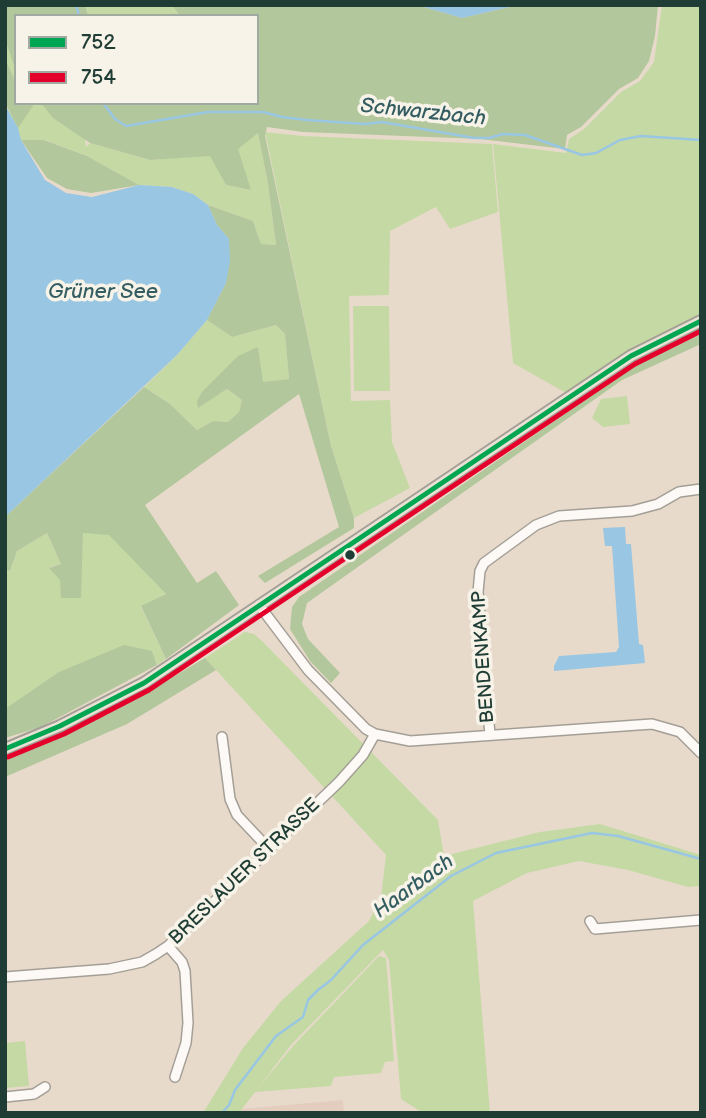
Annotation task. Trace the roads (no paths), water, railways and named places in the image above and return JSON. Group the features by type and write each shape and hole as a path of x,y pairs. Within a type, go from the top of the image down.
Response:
{"main road":[{"path":"5,749 60,726 144,683 631,356 701,321"}],"street":[{"name":"BENDENKAMP","path":"490,735 478,592 480,570 484,563 525,533 559,516 632,511 658,504 680,492 701,489"},
{"path":"258,605 308,670 374,734 410,740 652,724 681,732 701,753"},
{"name":"BRESLAUER STRASSE","path":"5,977 126,967 142,962 168,946 339,782 363,755 374,734"},
{"path":"222,737 230,799 237,814 269,849"},
{"path":"590,921 595,929 701,920"},
{"path":"168,946 183,962 188,1023 186,1043 175,1077"},
{"path":"5,1097 34,1094 45,1087"}],"water":[{"path":"417,5 518,5 462,18"},
{"name":"Grüner See","path":"5,105 18,128 21,140 45,180 66,193 92,197 139,185 172,187 193,194 208,205 217,225 229,239 230,261 226,283 207,320 177,355 5,517"},
{"path":"625,527 626,544 631,544 639,644 643,645 645,663 554,671 559,656 616,652 619,647 612,546 605,546 603,528"}],"waterway":[{"name":"Schwarzbach","path":"76,5 78,14"},
{"name":"Schwarzbach","path":"104,105 115,119 126,126 208,112 263,112 307,120 365,124 382,122 474,138 503,134 525,135 582,155 596,153 620,140 641,136 701,140"},
{"name":"Haarbach","path":"222,1113 229,1105 235,1090 276,1036 303,1017 308,1000 331,980 363,945 451,876 496,853 592,833 618,836 701,859"}]}
